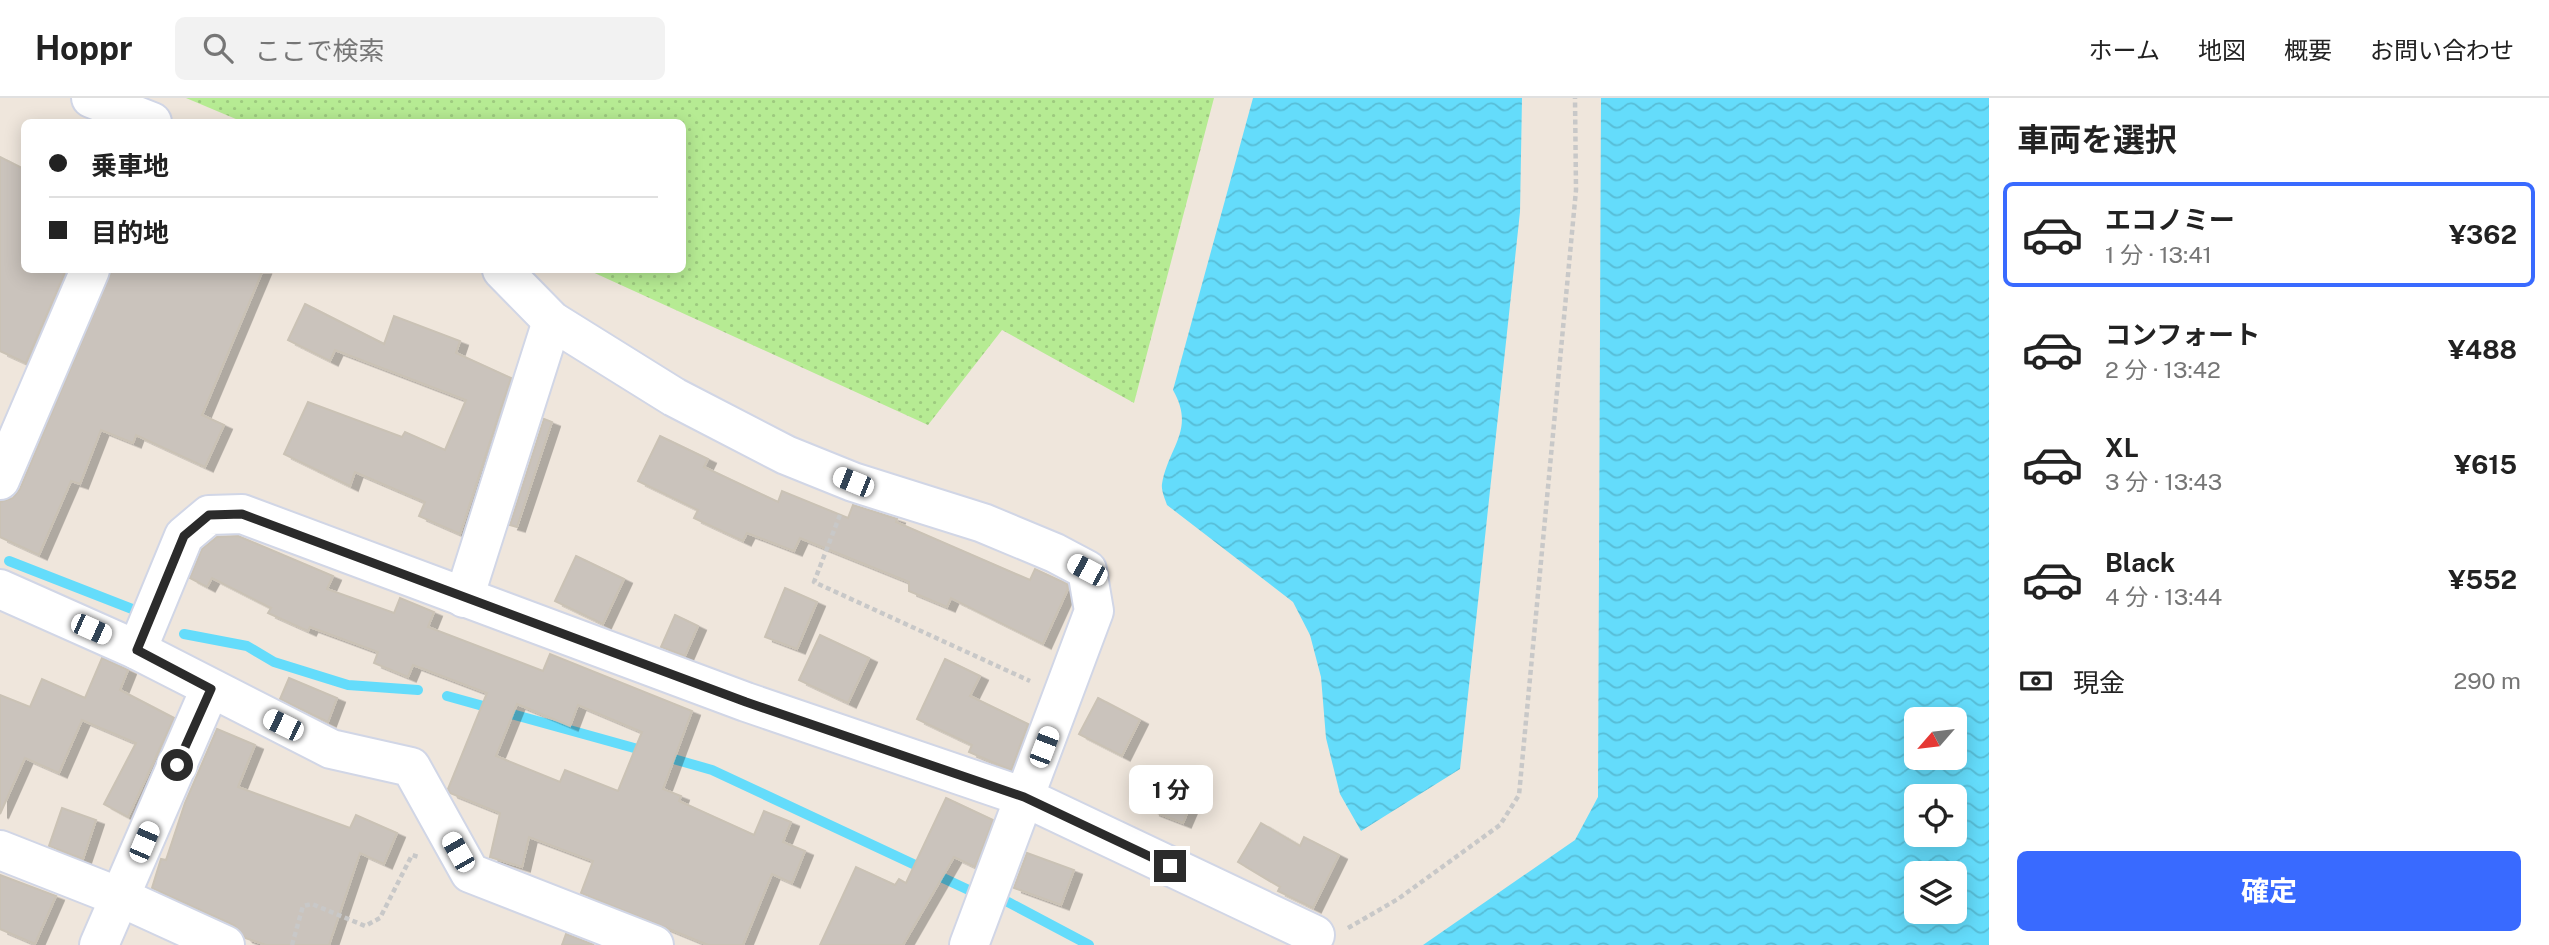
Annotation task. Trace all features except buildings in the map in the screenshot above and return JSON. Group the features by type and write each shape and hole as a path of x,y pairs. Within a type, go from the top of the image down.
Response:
{"street":[{"path":"91,98 142,119"},
{"path":"0,480 89,273"},
{"path":"505,273 552,321 674,397 786,455 853,482 983,523 1055,553 1087,570 1094,611 969,945"},
{"path":"464,598 552,321"},
{"path":"137,650 184,536 209,515 242,514 746,702 1024,797 1315,935"},
{"path":"0,589 137,650 331,749 411,767 470,873 654,945"},
{"path":"99,945 122,898 211,689"},
{"path":"0,850 122,898 225,945"}],"path":[{"path":"1315,935 1353,927 1398,899 1500,825 1519,795 1576,190 1575,98"},
{"path":"853,482 814,582 1063,696"},
{"path":"292,945 303,906 312,904 365,926 380,918 412,855 470,873"}],"green space":[{"path":"186,98 1214,98 1134,403 1002,330 928,425 595,273 686,273 686,119 236,119"}],"water":[{"path":"1253,98 1522,98 1520,212 1460,769 1361,831 1340,794 1326,738 1321,677 1310,635 1293,602 1167,505 1162,489 1165,471 1181,428 1182,416 1173,390"},
{"path":"1601,98 1989,98 1989,945 1423,945 1575,840 1598,797"}],"waterway":[{"path":"9,561 145,614"},
{"path":"184,634 247,646 274,662 348,685 418,690"},
{"path":"447,696 645,751"},
{"path":"663,756 712,770 973,892"},
{"path":"1008,902 1089,945"}],"route":[{"path":"177,765 211,689 137,650 184,536 209,515 242,514 746,702 1024,797 1170,866"}]}
